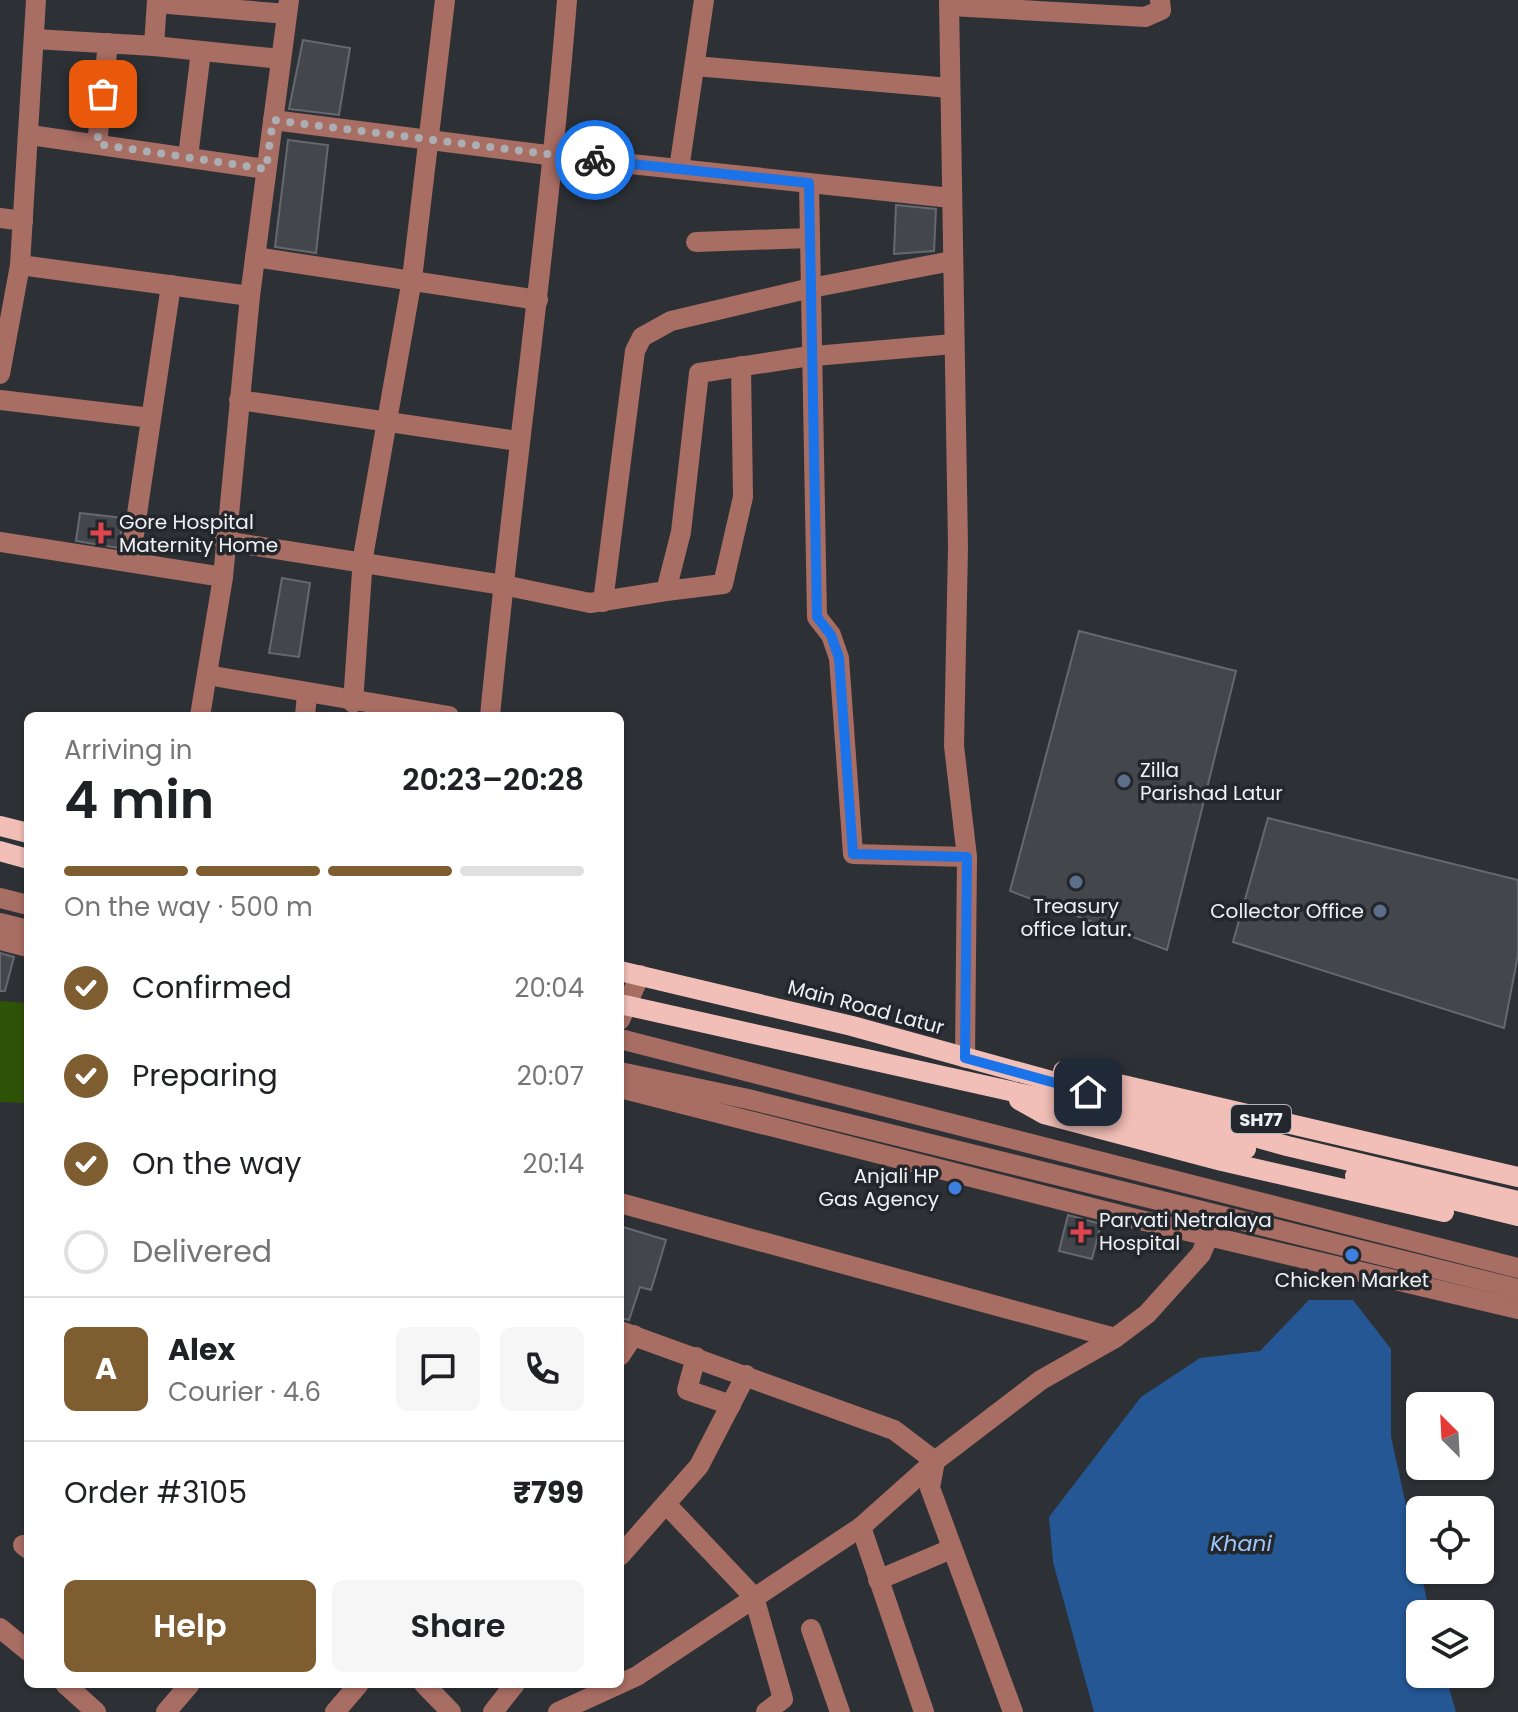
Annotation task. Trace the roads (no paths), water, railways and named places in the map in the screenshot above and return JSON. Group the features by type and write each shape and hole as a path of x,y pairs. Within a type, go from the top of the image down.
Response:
{"main road":[{"path":"0,826 24,832"},
{"path":"0,851 24,858"},
{"name":"Main Road Latur","path":"630,973 852,1026 1287,1146 1518,1201"},
{"name":"SH77","path":"624,1010 1001,1090 1518,1216"},
{"name":"SH77","path":"1003,1068 1065,1071 1518,1177"},
{"name":"SH77","path":"1001,1090 1044,1114 1222,1161 1518,1228"}],"street":[{"path":"0,374 4,333 20,265 36,0"},
{"path":"353,703 363,563 411,281 443,0"},
{"path":"490,712 518,441 555,156 567,0"},
{"path":"679,169 704,0"},
{"path":"965,1058 967,857 954,746 958,547 950,3 1145,17 1161,10 1160,0"},
{"path":"154,46 157,1 288,7 250,296 224,541 223,577 201,712"},
{"path":"34,39 154,46 280,59"},
{"path":"97,144 108,43"},
{"path":"188,157 201,51"},
{"path":"695,66 950,88"},
{"path":"273,120 555,156 951,198"},
{"path":"30,135 266,169"},
{"path":"809,183 817,617 831,635 839,658 853,854 967,857"},
{"path":"0,218 23,221"},
{"path":"696,242 810,238"},
{"path":"255,257 538,300"},
{"path":"603,602 635,351 642,337 671,321 811,288 952,261"},
{"path":"20,265 250,296"},
{"path":"130,561 171,285"},
{"path":"666,591 681,532 699,373 812,356 953,344"},
{"path":"224,541 503,585 590,603 723,584 743,497 741,366"},
{"path":"0,400 151,418"},
{"path":"239,400 518,441"},
{"path":"0,542 223,577"},
{"path":"207,675 402,712"},
{"path":"305,712 307,694"},
{"path":"0,898 24,904"},
{"path":"0,923 24,929"},
{"path":"0,940 24,946"},
{"path":"624,1001 630,973"},
{"path":"624,1040 1222,1204 1518,1289"},
{"path":"624,1073 1518,1268"},
{"path":"624,1089 1102,1211 1518,1309"},
{"path":"624,1204 1115,1338"},
{"path":"624,1680 861,1527 935,1461 1041,1380 1115,1338 1147,1314 1201,1254 1222,1204"},
{"path":"627,1333 894,1430 935,1461"},
{"path":"696,1357 687,1390 731,1405"},
{"path":"624,1551 699,1466 746,1375"},
{"path":"935,1461 930,1488 1013,1712"},
{"path":"666,1504 754,1597 785,1705 766,1712"},
{"path":"861,1527 924,1712"},
{"path":"878,1580 951,1549"},
{"path":"0,1628 24,1648"},
{"path":"811,1629 840,1712"},
{"path":"69,1688 96,1712"},
{"path":"166,1712 186,1688"},
{"path":"335,1712 356,1688"},
{"path":"428,1688 451,1712"},
{"path":"493,1712 512,1688"},
{"path":"558,1712 609,1688"}],"water":[{"name":"Khani","path":"1309,1300 1353,1300 1391,1349 1391,1437 1406,1505 1406,1584 1423,1584 1427,1600 1406,1600 1406,1688 1449,1688 1456,1712 1094,1712 1053,1562 1049,1517 1141,1397 1200,1358 1260,1351"}],"place":[{"name":"Gore Hospital Maternity Home","path":"101,533"},
{"name":"Zilla Parishad Latur","path":"1124,781"},
{"name":"Treasury office latur.","path":"1076,882"},
{"name":"Collector Office","path":"1380,911"},
{"name":"Anjali HP Gas Agency","path":"955,1188"},
{"name":"Parvati Netralaya Hospital","path":"1081,1232"},
{"name":"Chicken Market","path":"1352,1255"}]}
